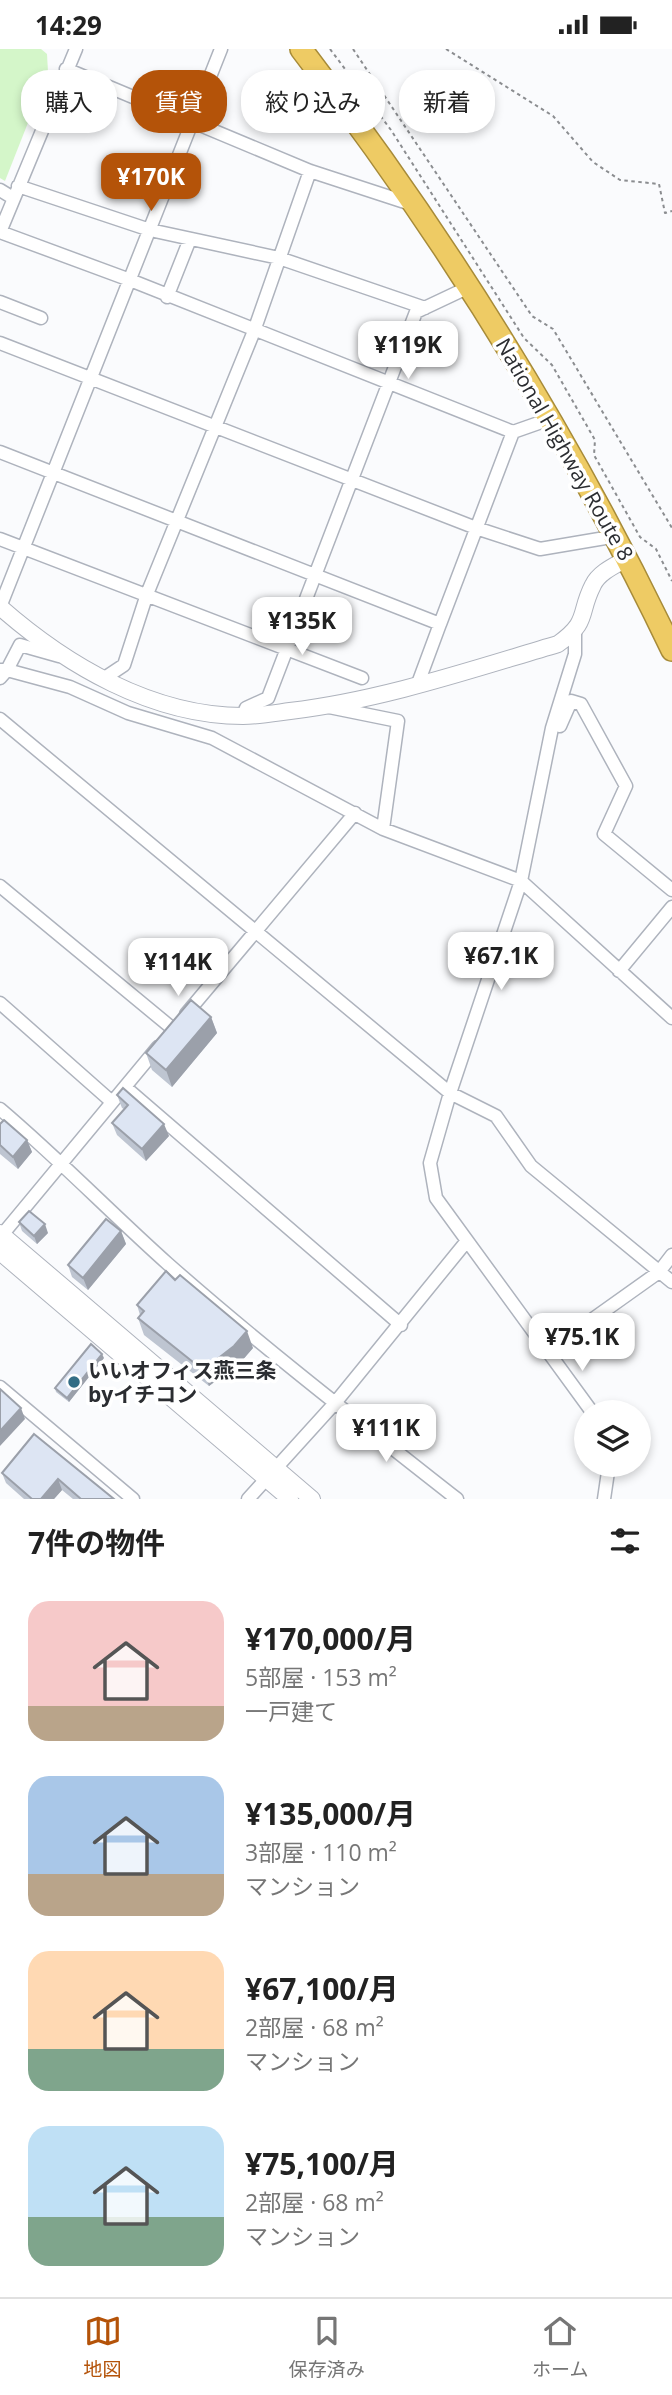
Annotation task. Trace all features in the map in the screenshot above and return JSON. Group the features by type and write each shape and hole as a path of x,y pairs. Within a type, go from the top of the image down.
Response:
{"highway":[{"name":"National Highway Route 8","path":"301,49 365,132 469,287 550,419 617,536 672,650"}],"street":[{"path":"76,49 0,232 130,280 167,297 513,432 550,419"},
{"path":"212,70 220,49"},
{"path":"66,69 131,96"},
{"path":"186,133 92,379 0,607 65,657 103,679 167,705 243,716 325,707 417,686 558,644 575,632 583,621 593,584 601,575 628,558"},
{"path":"220,133 310,171 412,204"},
{"path":"103,679 124,665 147,594 254,331 310,171"},
{"path":"0,190 150,230 279,258 425,308"},
{"path":"167,297 190,239"},
{"path":"243,716 246,708 268,698 416,311 469,287"},
{"path":"0,302 41,318"},
{"path":"0,343 218,425 476,528 540,549 617,536"},
{"path":"417,686 513,432"},
{"path":"0,451 440,624"},
{"path":"0,539 362,678"},
{"path":"575,632 575,654 552,731 521,881 450,1093 430,1163 436,1198 583,1400"},
{"path":"65,657 20,645 2,673 70,687 128,713 212,738 383,829 521,881 672,1018"},
{"path":"552,731 558,729 571,701 581,704 626,786 604,834 672,890"},
{"path":"325,707 398,721 383,829"},
{"path":"0,719 258,930 450,1093 496,1116 531,1166 672,1282"},
{"path":"312,1499 271,1474 1,1253 1,1234 355,813"},
{"path":"0,886 173,1029"},
{"path":"619,971 672,907"},
{"path":"0,1003 112,1101"},
{"path":"125,1087 401,1325"},
{"path":"0,1109 63,1162 167,1263 335,1403 457,1499"},
{"path":"1,1234 271,1474 290,1499"},
{"path":"248,1499 335,1403 466,1242"},
{"path":"548,1351 659,1272 672,1255"},
{"path":"0,1387 133,1499"},
{"path":"604,1499 607,1477"}],"path":[{"path":"330,49 391,130 524,338 551,365 595,440 594,456 640,537 656,549 672,581"},
{"path":"353,49 532,316 553,329 672,528"},
{"path":"446,49 553,116 593,162 621,180 659,184 666,213 672,211"}],"green space":[{"path":"0,49 41,49 47,54 48,70 21,70 21,133 24,133 5,181 0,178"}],"building":[{"path":"191,1000 211,1017 166,1070 146,1053"},
{"path":"123,1088 164,1124 142,1149 112,1123 128,1105 117,1095"},
{"path":"4,1120 27,1140 13,1157 0,1145 0,1124"},
{"path":"29,1211 45,1224 34,1236 19,1222"},
{"path":"106,1219 121,1231 83,1278 68,1265"},
{"path":"166,1271 175,1280 180,1275 247,1331 234,1346 203,1370 138,1318 144,1311 137,1305"},
{"name":"いいオフィス燕三条 byイチコン","path":"91,1344 102,1354 67,1398 55,1388"},
{"path":"0,1389 21,1408 0,1431"},
{"path":"34,1434 114,1499 81,1499 58,1479 41,1499 32,1499 2,1473"}],"place":[{"name":"いいオフィス燕三条 byイチコン","path":"74,1382"}]}
